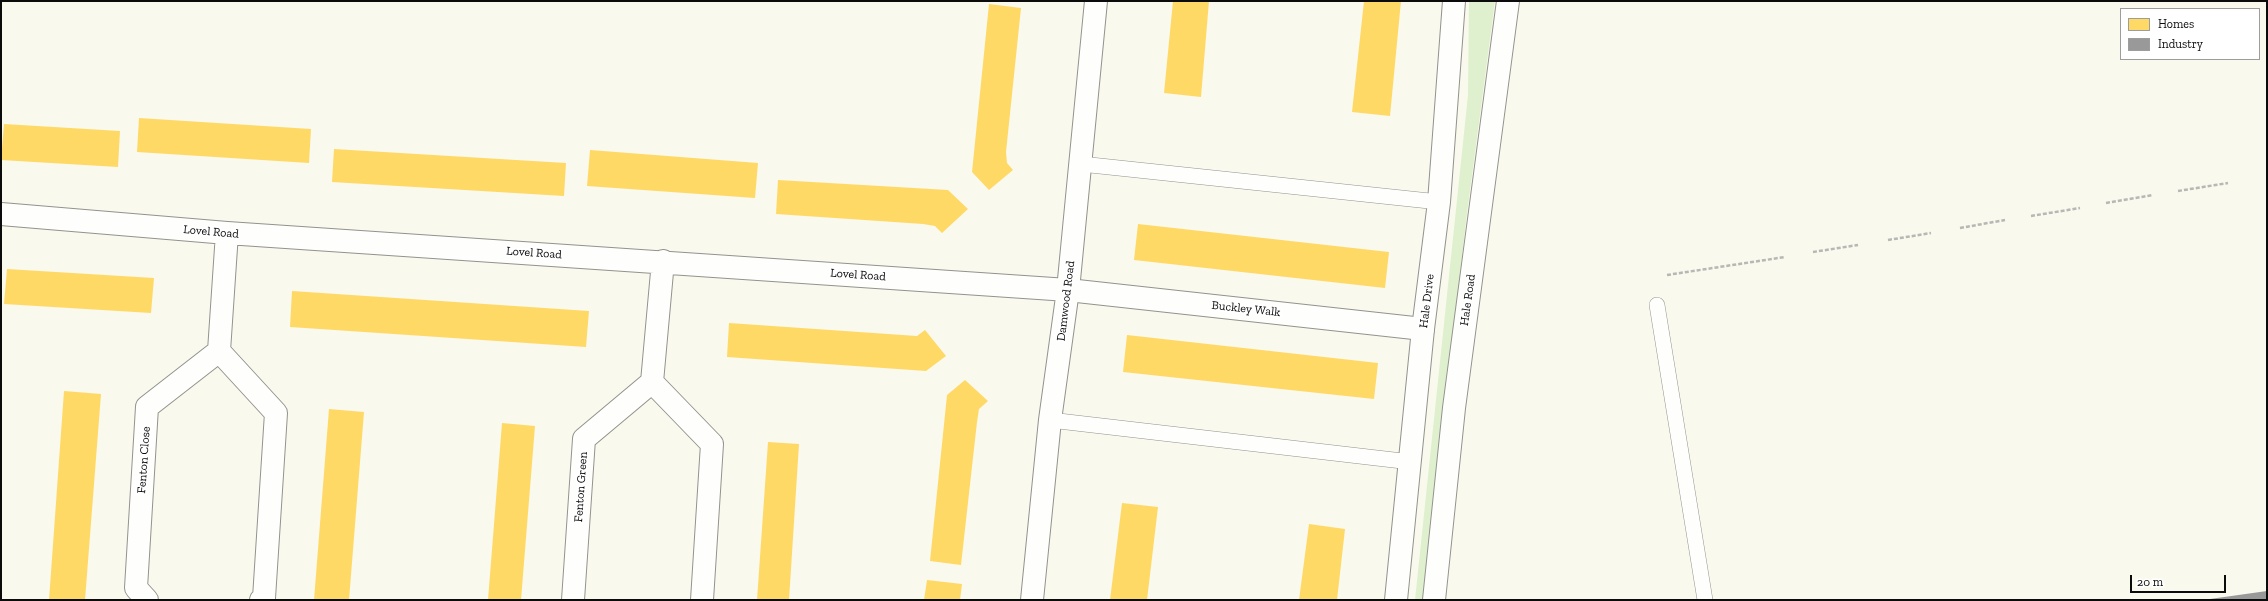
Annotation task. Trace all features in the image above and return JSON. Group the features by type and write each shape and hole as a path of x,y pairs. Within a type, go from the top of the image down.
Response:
{"street":[{"name":"Damwood Road","path":"1032,600 1050,420 1068,290 1096,1"},
{"name":"Hale Drive","path":"1396,600 1411,462 1423,329 1439,202 1454,1"},
{"name":"Hale Road","path":"1434,600 1454,408 1508,1"},
{"name":"Lovel Road","path":"1,214 227,233 663,261 1068,290"},
{"path":"227,233 219,351 276,413 264,598 261,600"},
{"path":"663,261 652,382 712,444 702,600"},
{"name":"Buckley Walk","path":"1068,290 1423,329"},
{"name":"Fenton Close","path":"147,600 136,588 147,407 219,351"},
{"name":"Fenton Green","path":"573,600 584,438 652,382"}],"lane":[{"path":"1081,164 1439,202"},
{"path":"1658,305 1705,600"},
{"path":"1050,420 1411,462"}],"path":[{"path":"2178,191 2228,183"},
{"path":"2106,203 2153,195"},
{"path":"2030,216 2080,208"},
{"path":"1960,228 2005,220"},
{"path":"1888,240 1931,233"},
{"path":"1813,252 1858,245"},
{"path":"1667,275 1785,257"}],"green space":[{"path":"1469,1 1495,1 1467,213 1423,600 1415,600 1468,95"}],"building: Homes":[{"path":"1173,1 1209,1 1201,97 1164,93"},
{"path":"1364,1 1401,1 1390,116 1352,112"},
{"path":"989,4 1021,8 1006,152 1007,163 1013,170 989,190 972,172"},
{"path":"139,118 311,129 309,163 137,152"},
{"path":"4,124 120,131 118,167 1,160"},
{"path":"334,149 566,163 564,196 332,182"},
{"path":"590,150 758,163 755,198 587,186"},
{"path":"778,180 948,190 968,209 942,233 935,226 923,224 776,214"},
{"path":"1138,224 1389,252 1385,288 1134,260"},
{"path":"7,269 154,278 151,313 4,304"},
{"path":"292,291 589,311 586,347 290,327"},
{"path":"729,323 917,336 925,330 946,356 926,371 727,357"},
{"path":"1127,335 1378,363 1374,399 1123,372"},
{"path":"965,380 988,401 979,409 961,565 930,561 947,395"},
{"path":"64,391 101,394 85,600 49,600"},
{"path":"329,409 364,412 349,600 314,600"},
{"path":"502,423 535,426 521,600 488,600"},
{"path":"768,442 799,444 789,600 757,600"},
{"path":"1122,503 1158,507 1147,600 1110,600"},
{"path":"1309,524 1345,529 1337,600 1299,600"},
{"path":"927,580 962,584 960,600 924,600"}],"building: Industry":[{"path":"2267,591 2267,600 2210,600 2210,599"}]}
